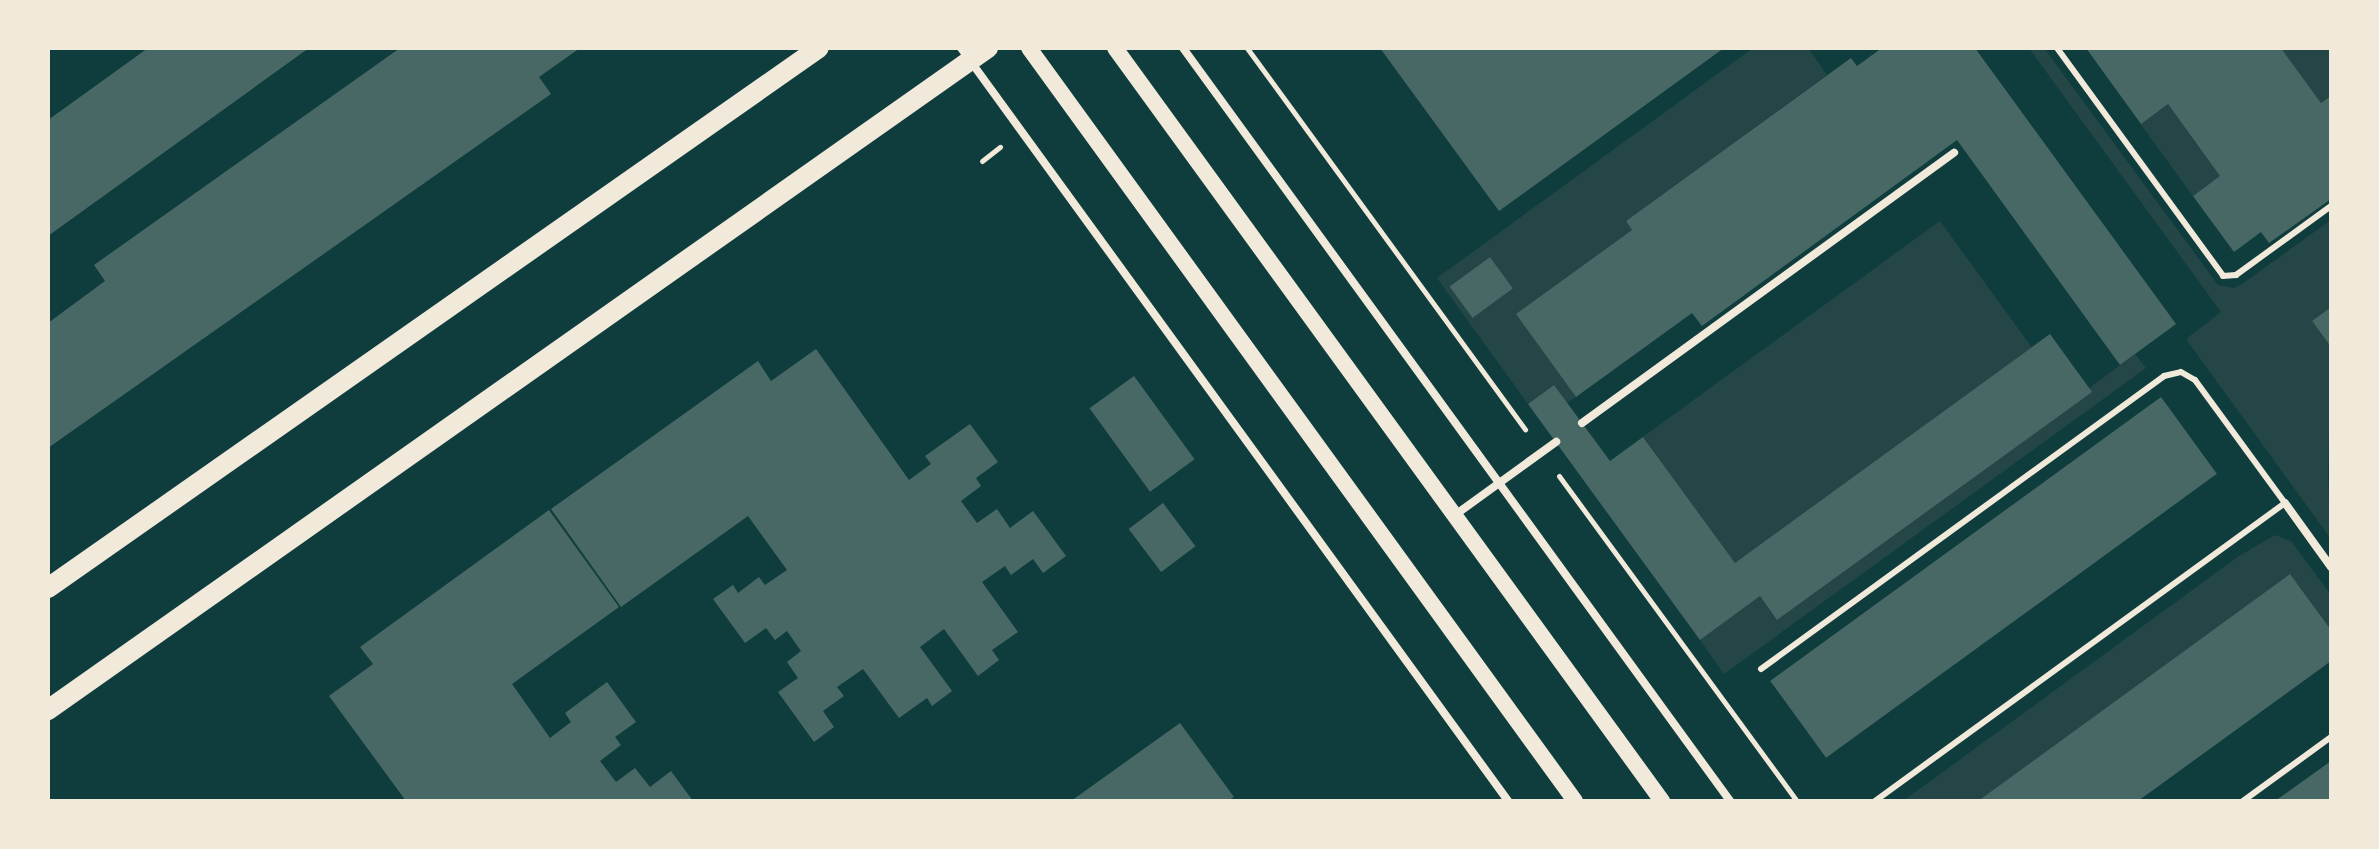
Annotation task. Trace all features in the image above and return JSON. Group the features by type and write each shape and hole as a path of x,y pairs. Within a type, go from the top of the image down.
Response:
{"main road":[{"path":"48,588 819,48"},
{"path":"48,710 966,54 988,48"},
{"path":"1029,48 1575,801"},
{"path":"1115,48 1662,801"}],"street":[{"path":"1183,48 1730,801"},
{"path":"966,54 1508,801"},
{"path":"1582,423 1954,153"},
{"path":"1455,516 1556,442"},
{"path":"2285,503 2331,567"}],"lane":[{"path":"2057,48 2223,276 2236,275 2331,206"},
{"path":"1761,669 2172,372 2185,373 2195,380 2285,503 1875,801"},
{"path":"2243,801 2331,737"}],"path":[{"path":"1247,48 1797,801"}],"shaded area":[{"path":"1753,48 1808,48 1827,75 1626,221 1632,230 1517,314 1576,397 1567,403 1554,385 1528,404 1437,278","holes":["1490,257 1513,289 1472,318 1450,286"]},
{"path":"2029,48 2044,48 2218,285 2234,288 2242,284 2331,220 2331,307 2312,321 2331,347 2328,477 2331,539 2186,339 2221,312"},
{"path":"2281,48 2331,48 2331,96 2321,103"},
{"path":"2168,104 2220,176 2193,196 2140,124"},
{"path":"1940,221 2032,348 1735,564 1643,437"},
{"path":"2135,354 2146,368 1724,674 1700,640 1760,596 1777,620 2091,392 2089,388"},
{"path":"2275,535 2291,541 2331,595 2331,630 2290,574 1978,801 1903,801 2239,556"}],"building":[{"path":"148,48 309,48 48,236 48,120"},
{"path":"400,48 580,48 539,77 551,94 48,448 48,323 105,281 94,265"},
{"path":"1380,48 1724,48 1499,211"},
{"path":"1882,48 1975,48 2176,324 2120,365 1957,140 1702,326 1692,313 1576,397 1516,314 1632,230 1626,221 1851,58 1857,66"},
{"path":"2086,48 2281,48 2321,103 2331,96 2331,199 2269,243 2261,232 2234,252 2193,196 2220,176 2168,104 2141,124"},
{"path":"1490,257 1513,289 1472,318 1450,286"},
{"path":"2331,307 2331,347 2312,321"},
{"path":"2050,334 2092,392 1777,620 1760,596 1700,640 1528,404 1554,385 1610,461 1643,437 1735,563"},
{"path":"816,349 909,480 931,464 925,456 970,424 998,462 976,478 981,486 961,501 977,523 997,509 1010,528 1033,511 1066,556 1043,573 1033,559 1011,575 1005,566 982,582 1018,632 992,650 999,660 978,676 944,629 920,647 952,691 932,706 927,698 899,718 863,669 837,687 844,696 823,711 834,727 814,742 778,692 798,678 787,662 801,651 787,631 775,640 766,628 745,643 713,599 733,585 738,593 759,577 765,585 787,570 748,516 621,607 551,509 758,361 771,381"},
{"path":"1134,376 1195,459 1150,492 1090,408"},
{"path":"2161,397 2217,474 1826,758 1770,681"},
{"path":"1163,503 1195,546 1161,572 1129,529"},
{"path":"549,510 619,607 512,684 550,738 571,722 565,713 607,682 636,722 615,737 621,745 600,761 616,782 635,768 650,787 671,771 693,801 406,801 329,696 373,664 360,647"},
{"path":"2290,574 2331,630 2331,661 2138,801 1978,801"},
{"path":"1180,723 1234,797 1228,801 1071,801"},
{"path":"2331,761 2331,801 2275,801"}]}
